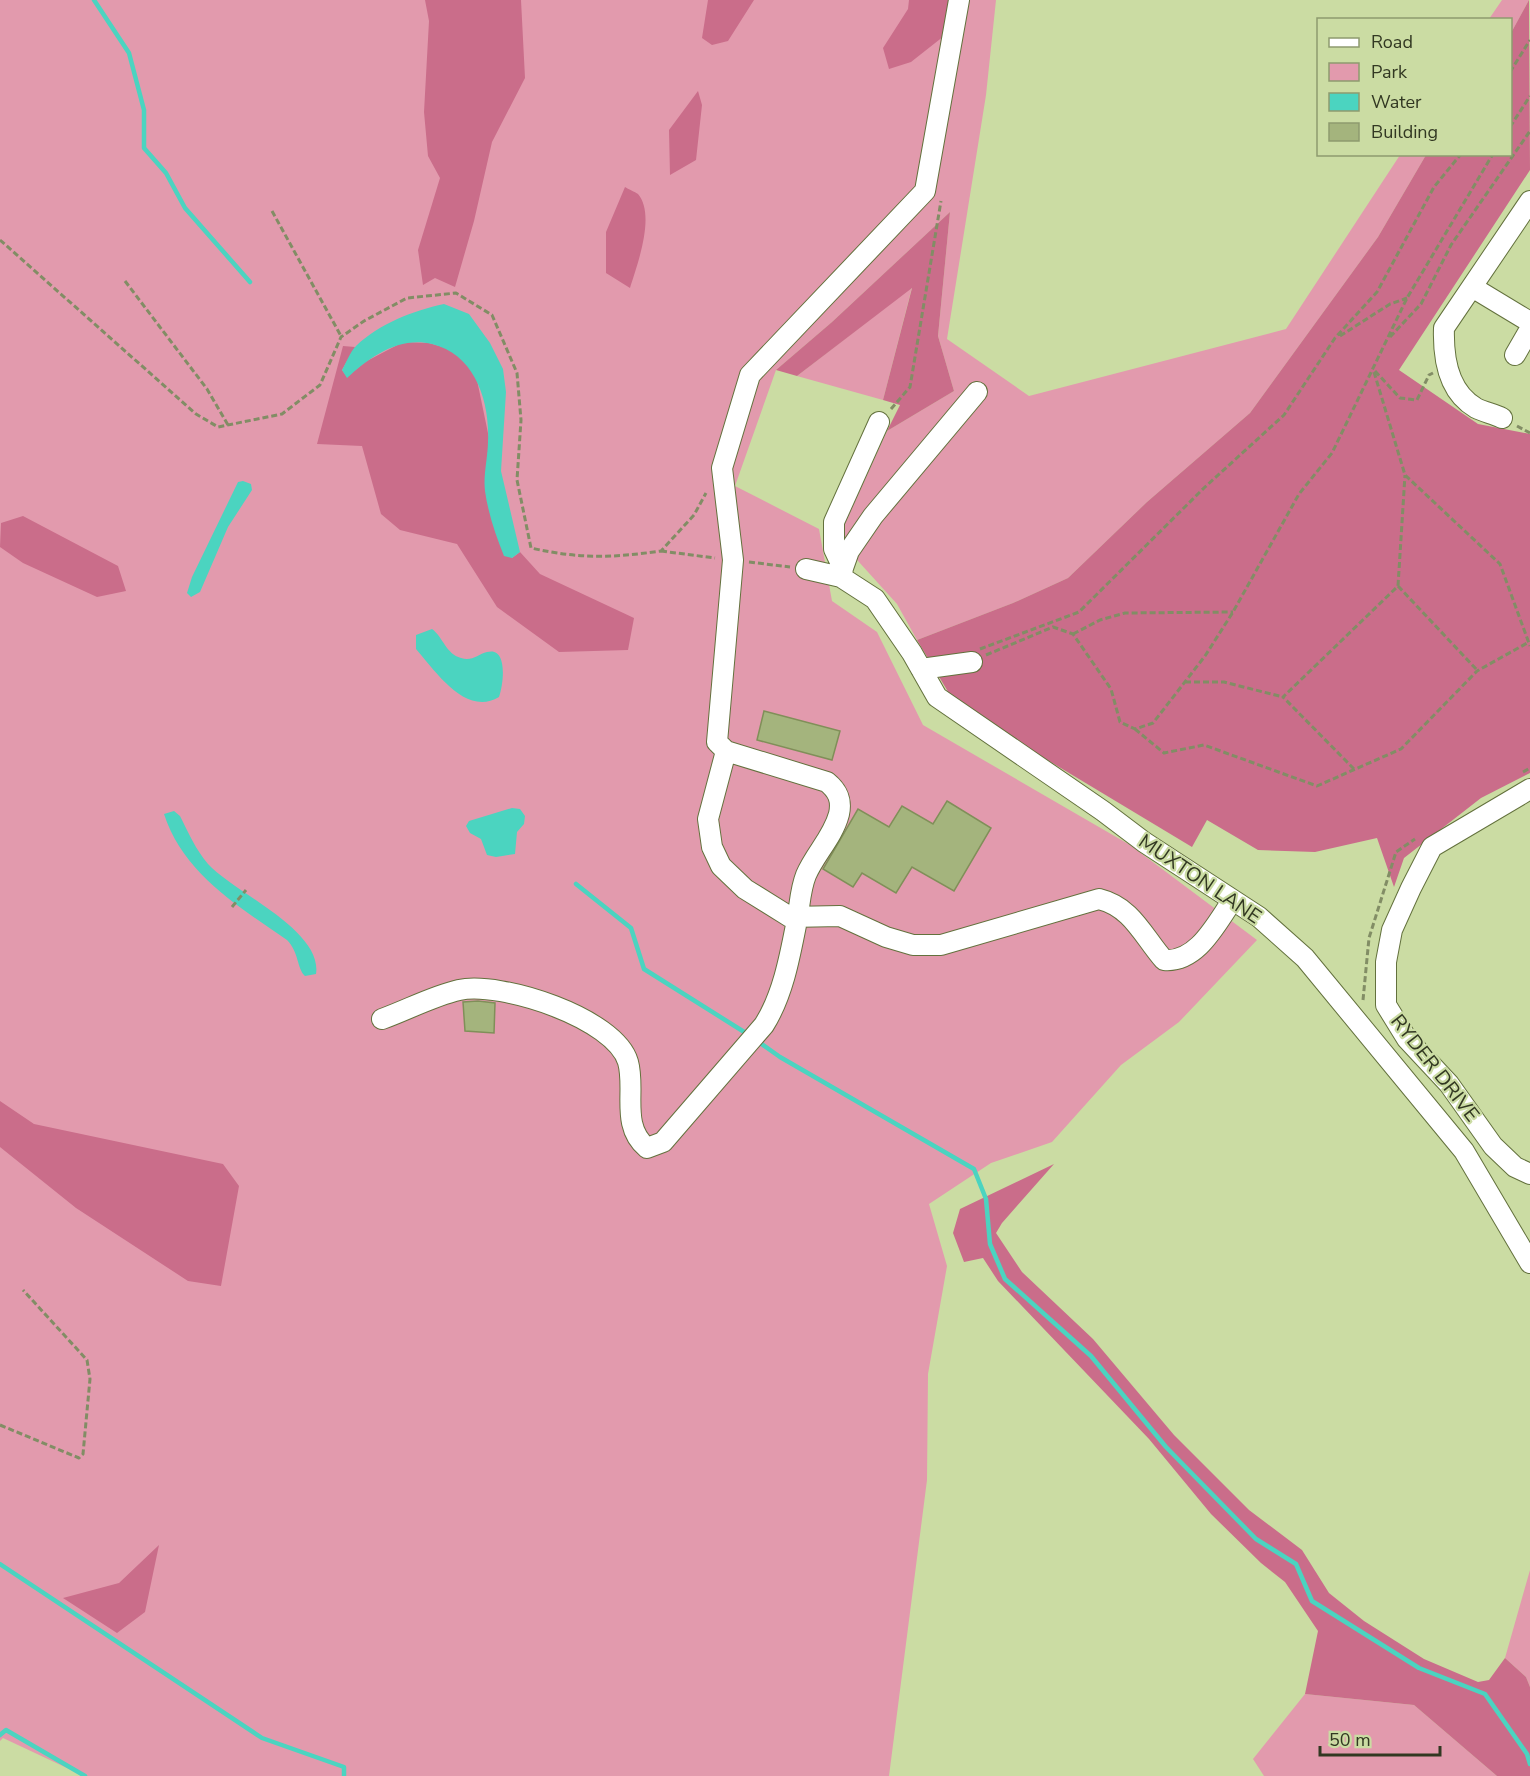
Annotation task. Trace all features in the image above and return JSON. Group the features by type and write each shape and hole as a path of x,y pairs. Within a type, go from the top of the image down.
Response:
{"street":[{"path":"382,1019 460,990 507,990 590,1020 627,1058 634,1131 640,1142 648,1148 663,1142 764,1025 773,1011 780,990 806,876 839,813 840,799 836,790 827,782 726,751 717,742 734,560 722,468 750,375 925,191 959,0"},
{"path":"1503,418 1475,407 1451,382 1444,328 1477,280 1523,228 1530,201"},
{"path":"1477,280 1530,322"},
{"path":"1515,355 1530,329"},
{"path":"842,572 849,551 873,516 977,392"},
{"path":"842,572 834,549 834,522 879,422"},
{"name":"MUXTON LANE","path":"806,569 842,572 875,599 921,669 936,697 1232,901 1259,917 1305,958 1464,1151 1530,1263"},
{"path":"921,669 971,657"},
{"path":"726,751 708,819 712,847 721,866 745,889 790,917 840,916 886,937 913,945 941,945 1099,899 1113,902 1128,913 1164,960 1171,961 1205,942 1232,901"},
{"name":"RYDER DRIVE","path":"1530,789 1432,847 1392,930 1386,962 1386,1005 1407,1039 1449,1084 1493,1146 1515,1167 1530,1174"}],"path":[{"path":"1512,69 1530,40"},
{"path":"1512,124 1530,96"},
{"path":"1387,340 1421,304 1451,245 1530,131"},
{"path":"971,657 1079,612 1205,487 1284,415 1335,338 1377,292 1434,187 1459,156"},
{"path":"1135,729 1153,723 1185,682 1233,612 1299,494 1332,453 1407,298 1492,156"},
{"path":"879,422 910,387 942,192"},
{"path":"272,211 341,337"},
{"path":"0,240 196,414 218,427 282,414 320,385 341,337 407,298 456,293 492,315 517,373 521,420 518,480 531,548 571,557 617,558 661,551 694,514 722,468"},
{"path":"125,281 207,389 228,425"},
{"path":"1335,338 1390,304 1407,298"},
{"path":"1373,370 1400,398 1417,400 1429,375 1447,365"},
{"path":"1283,697 1398,586 1405,475 1373,370"},
{"path":"971,657 1053,627 1073,634 1111,689 1120,722 1135,729 1164,753 1204,745 1317,786 1401,749 1477,671 1529,644 1500,564 1405,475"},
{"path":"1398,586 1477,671"},
{"path":"1073,634 1100,620 1125,613 1233,612"},
{"path":"1185,682 1224,682 1283,697 1354,770"},
{"path":"232,907 246,890"},
{"path":"0,1425 79,1458 83,1454 90,1379 87,1360 23,1290"}],"green space":[{"path":"0,0 996,0 986,95 947,339 1029,396 1286,329 1399,156 1425,156 1378,237 1250,413 1147,502 1068,578 1013,603 917,640 897,604 849,551 841,532 887,431 954,391 938,336 950,212 832,322 776,370 735,486 819,529 832,601 877,632 923,725 1130,845 1257,940 1179,1022 1121,1065 1052,1142 991,1163 929,1204 947,1266 928,1374 927,1480 889,1776 84,1776 3,1738 0,1741"},
{"path":"1502,0 1529,0 1512,31 1512,18 1490,18"},
{"path":"912,287 883,400 797,376"},
{"path":"1530,1570 1530,1687 1526,1677 1505,1658"},
{"path":"1305,1694 1414,1705 1497,1776 1264,1776 1253,1759"}],"shaded area":[{"path":"425,0 521,0 525,78 492,142 474,221 455,287 435,278 423,285 418,250 440,178 428,156 424,112 429,21"},
{"path":"708,0 754,0 728,41 712,45 702,38"},
{"path":"909,0 952,0 944,36 911,62 889,69 883,48 908,9"},
{"path":"1529,0 1530,170 1399,370 1478,424 1530,434 1530,773 1481,798 1404,858 1394,887 1377,838 1315,852 1258,850 1207,820 1192,847 956,705 917,640 1013,603 1068,578 1147,502 1250,413 1378,237 1425,156 1512,156 1512,31"},
{"path":"698,91 702,105 696,160 670,175 669,130"},
{"path":"625,187 638,194 645,214 643,240 630,288 606,273 606,232"},
{"path":"950,212 938,336 954,391 887,431 900,405 883,400 912,288 797,376 776,370 832,322"},
{"path":"403,342 429,343 450,349 468,365 477,380 489,438 485,490 512,558 520,552 540,574 634,618 628,650 559,652 497,607 457,544 400,530 381,514 362,446 317,444 343,346 355,347 342,370 347,377 365,362"},
{"path":"23,516 118,566 126,591 97,597 23,563 0,547 1,523"},
{"path":"0,1101 34,1124 223,1164 239,1186 221,1286 188,1281 76,1208 0,1147"},
{"path":"1054,1164 1002,1223 996,1233 1022,1272 1093,1339 1174,1435 1249,1510 1302,1550 1329,1593 1364,1621 1424,1659 1478,1682 1489,1680 1505,1658 1526,1677 1530,1687 1530,1776 1497,1776 1414,1705 1305,1694 1318,1631 1285,1582 1261,1563 1211,1514 1149,1439 998,1281 983,1258 964,1262 953,1233 960,1209"},
{"path":"159,1545 145,1612 117,1633 63,1598 119,1583"}],"water":[{"path":"444,304 469,314 490,343 503,369 506,392 501,471 520,552 512,558 504,556 488,508 485,491 488,441 486,410 482,395 469,368 447,349 420,342 386,350 347,378 342,370 354,348 386,324 409,314"},
{"path":"238,482 251,484 252,490 228,527 200,592 191,597 187,593 192,577"},
{"path":"432,629 452,653 461,658 472,658 487,652 499,655 503,668 499,697 487,702 475,701 464,697 442,680 416,649 416,635"},
{"path":"512,808 520,809 525,816 524,824 517,832 515,854 496,857 487,855 481,839 470,833 466,826 469,821"},
{"path":"174,811 180,816 208,864 274,913 306,942 314,958 316,974 305,976 287,940 250,915 215,887 184,854 164,814"}],"building":[{"path":"764,711 840,731 832,760 757,740"},
{"path":"947,801 991,828 954,891 912,867 896,893 862,873 853,887 823,869 858,809 889,827 902,806 933,824"},
{"path":"463,1002 495,1003 494,1033 465,1031"}],"waterway":[{"path":"94,0 129,53 144,110 144,148 166,173 185,208 250,282"},
{"path":"576,884 631,928 644,969 749,1035"},
{"path":"756,1040 780,1057 974,1169 986,1199 990,1244 1005,1279 1091,1356 1166,1447 1256,1539 1296,1564 1312,1601 1419,1668 1485,1694 1527,1754 1530,1764"},
{"path":"0,1564 262,1738 344,1767 344,1776"},
{"path":"0,1735 6,1730 85,1776"}]}
